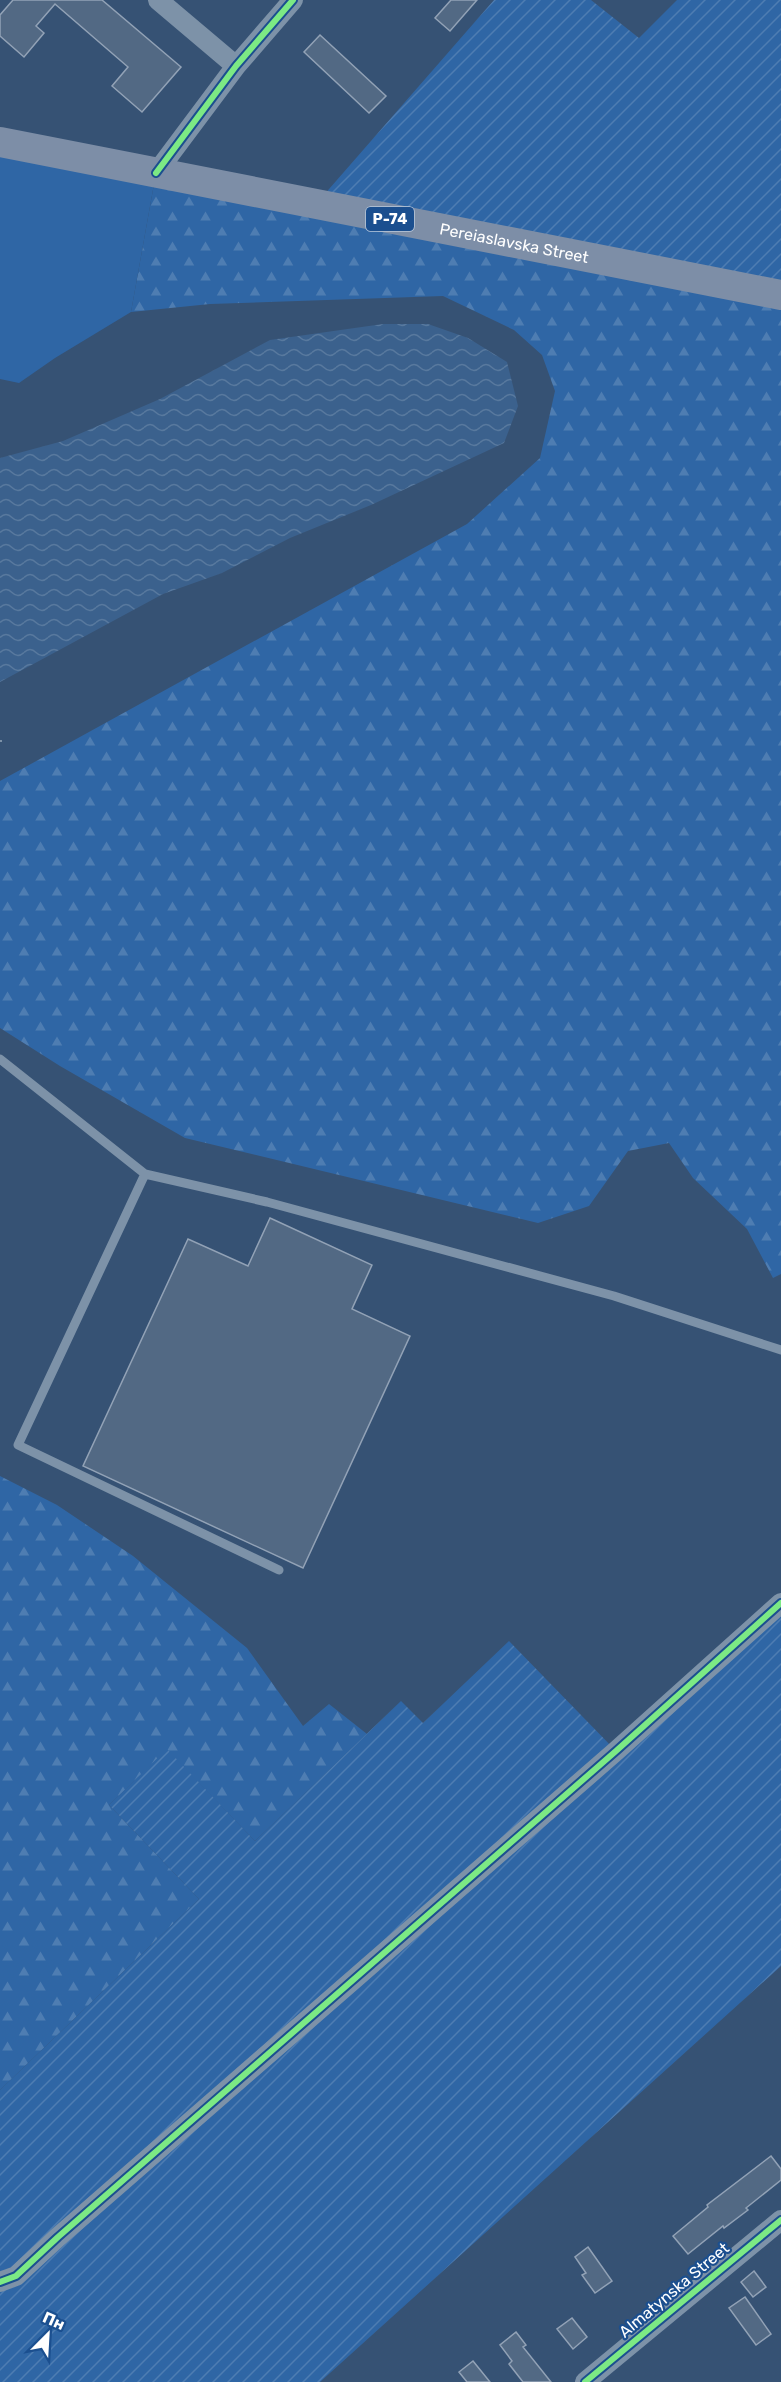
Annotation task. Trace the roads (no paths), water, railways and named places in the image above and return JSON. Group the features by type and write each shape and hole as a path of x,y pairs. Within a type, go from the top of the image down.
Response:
{"main road":[{"name":"Pereiaslavska Street","path":"0,142 781,295"}],"street":[{"path":"158,0 236,66"},
{"path":"156,173 236,66 293,0"},
{"path":"0,2282 16,2276 781,1604"},
{"name":"Almatynska Street","path":"585,2382 781,2220"}],"lane":[{"path":"0,1059 145,1174 267,1202 614,1296 781,1350"},
{"path":"145,1174 18,1445 279,1570"}],"water":[{"path":"383,324 428,324 468,338 507,362 518,406 504,443 371,505 290,538 222,573 163,594 0,682 0,458 63,441 160,399 270,340"}]}
